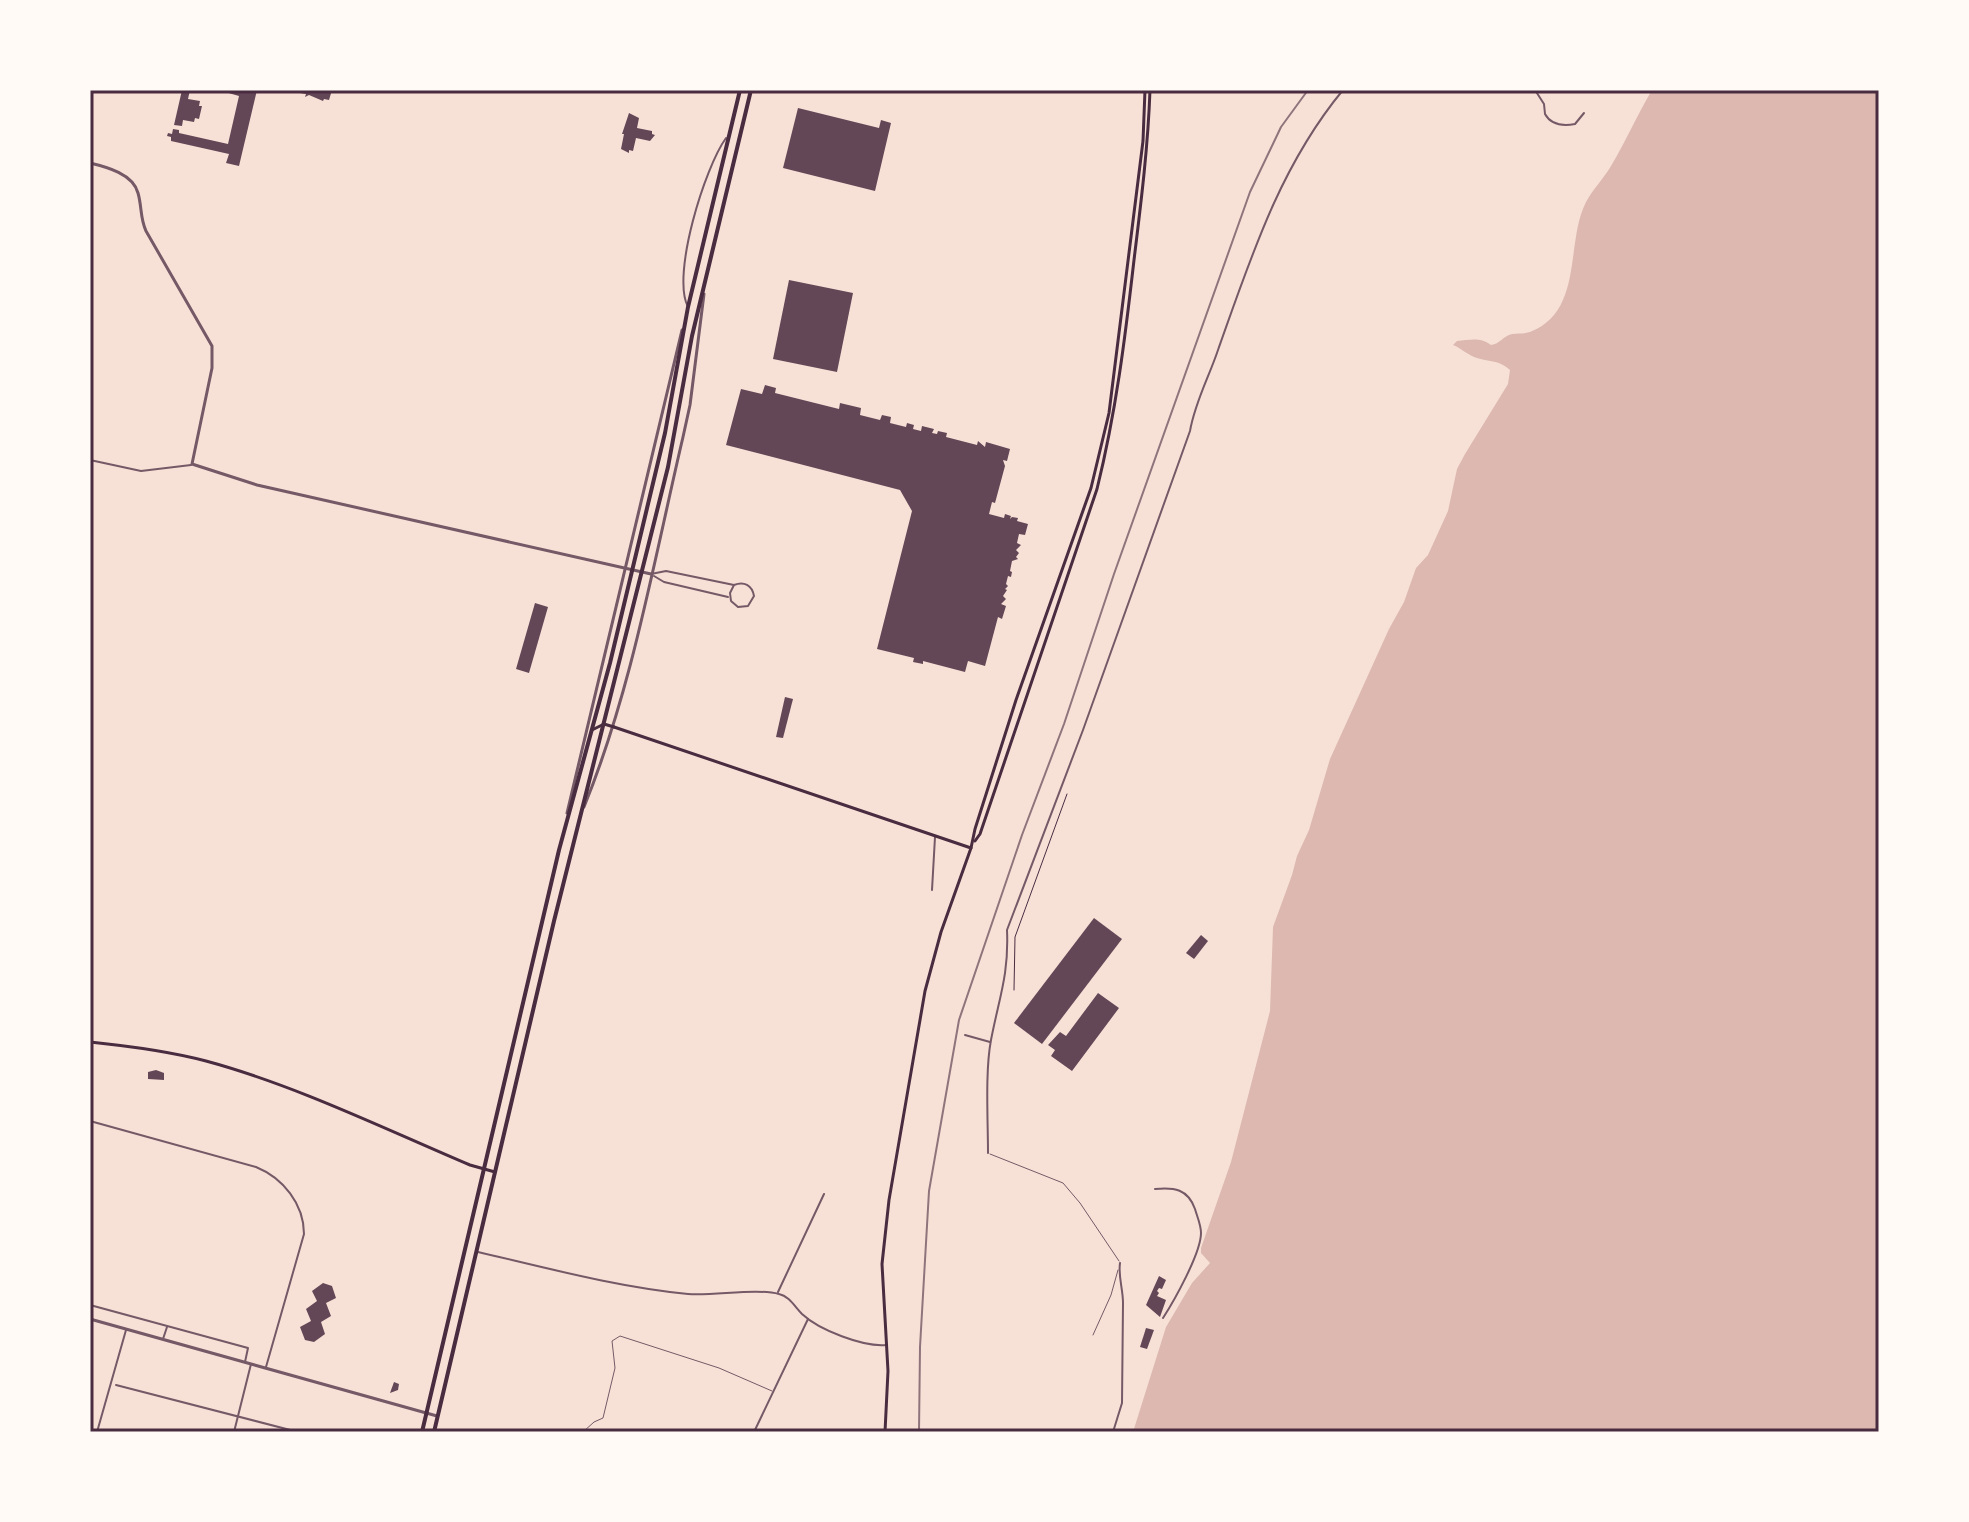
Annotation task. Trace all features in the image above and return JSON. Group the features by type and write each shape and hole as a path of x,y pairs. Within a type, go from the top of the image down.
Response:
{"highway":[{"path":"422,1432 559,850 592,730 665,433 688,307 740,90"},
{"path":"434,1432 578,822 668,467 692,336 751,90"}],"main road":[{"path":"885,1432 888,1371 882,1264 889,1200 917,1035 934,953 972,846 980,834 1097,489 1109,441 1121,369 1148,142 1147,90"},
{"path":"592,730 604,724 614,727 972,846"},
{"path":"90,1042 167,1053 221,1065 495,1172"}],"street":[{"path":"988,1153 990,1042 1005,982 1007,930 1083,730 1190,431 1193,411 1210,373 1257,239 1303,143 1343,90"},
{"path":"1535,90 1544,104 1545,114 1553,122 1575,124 1584,113"},
{"path":"559,850 688,307 682,293 681,278 692,230 705,180 716,153 729,134"},
{"path":"90,163 123,175 136,188 143,225 212,346 212,368 192,464"},
{"path":"578,822 614,727 690,405 706,279"},
{"path":"90,460 141,471 192,464 257,485 649,574 664,582 729,597 738,607 748,606 754,599 753,590 743,583 734,585 666,571 649,574"},
{"path":"729,597 734,585"},
{"path":"932,890 935,836"},
{"path":"965,1035 990,1042"},
{"path":"90,1121 256,1167 277,1178 296,1202 304,1222 304,1237 266,1368"},
{"path":"1155,1189 1186,1193 1193,1203 1201,1234 1190,1267 1163,1318"},
{"path":"777,1293 824,1194"},
{"path":"477,1251 655,1290 691,1294 777,1293 791,1301 808,1319 846,1338 866,1344 886,1345"},
{"path":"1113,1432 1122,1403 1123,1289 1120,1263"},
{"path":"90,1305 248,1348 245,1362"},
{"path":"90,1319 438,1417"},
{"path":"754,1432 808,1319"},
{"path":"163,1339 167,1326"},
{"path":"97,1432 126,1329"},
{"path":"234,1432 251,1364"},
{"path":"116,1385 298,1432"}],"lane":[{"path":"988,1153 1063,1183 1120,1263 1111,1295 1093,1335"},
{"path":"583,1432 603,1418 615,1368 612,1341 620,1336 719,1368 772,1391"}],"path":[{"path":"1014,990 1015,937 1067,794"}],"shaded area":[{"path":"1652,90 1879,90 1879,1432 1133,1432 1166,1327 1192,1283 1210,1263 1201,1253 1201,1248 1231,1162 1270,1011 1273,927 1309,830 1330,759 1404,602 1416,568 1428,555 1448,511 1457,469 1508,384 1510,370 1506,367 1474,357 1453,345 1457,341 1475,340 1491,345 1509,335 1530,332 1547,322 1559,309 1566,292 1586,202 1611,166"}],"building":[{"path":"182,90 190,90 188,99 200,101 199,106 202,106 199,119 195,118 194,122 183,120 182,126 174,125"},
{"path":"218,90 257,90 239,166 226,163 229,154 171,141 171,137 167,136 168,133 172,134 173,129 228,144 239,96"},
{"path":"301,90 332,90 329,100 323,101 309,95 305,97"},
{"path":"798,108 879,128 881,120 891,123 875,191 783,168"},
{"path":"629,113 639,118 637,128 652,131 655,135 650,141 636,138 633,151 629,150 629,153 621,149"},
{"path":"789,280 853,293 837,372 773,359"},
{"path":"765,385 776,388 775,393 839,409 840,403 861,408 860,415 880,420 882,415 891,417 890,423 906,427 907,423 921,431 922,426 934,429 932,433 947,433 946,437 977,445 978,441 985,447 986,442 1010,449 1007,461 1003,460 1005,466 989,514 1004,518 1005,514 1011,516 1010,519 1018,518 1017,521 1028,524 1025,535 1019,534 1017,543 1021,545 1016,550 1018,559 1012,561 1011,577 1008,576 1007,590 1003,596 1006,599 1001,604 1006,606 1002,619 998,617 985,666 968,661 965,672 923,661 923,664 913,662 914,658 877,649 912,511 900,490 726,445 741,389 762,394"},
{"path":"535,603 548,607 529,673 516,669"},
{"path":"785,697 793,699 783,738 776,737"},
{"path":"1094,918 1122,939 1042,1044 1014,1023"},
{"path":"1201,935 1208,941 1194,959 1186,953"},
{"path":"1098,993 1119,1008 1072,1071 1051,1056 1055,1050 1048,1045 1060,1032 1066,1036"},
{"path":"156,1070 164,1073 164,1080 148,1079 148,1072"},
{"path":"1159,1276 1166,1280 1162,1289 1157,1291 1157,1296 1166,1300 1160,1317 1146,1305"},
{"path":"323,1283 332,1286 336,1298 326,1303 331,1316 321,1322 325,1334 314,1342 305,1340 300,1327 311,1321 306,1309 317,1301 312,1291"},
{"path":"1146,1328 1154,1330 1147,1349 1140,1347"},
{"path":"394,1382 399,1384 398,1390 390,1393"}],"railway":[{"path":"919,1432 920,1347 929,1191 959,1020 1250,192 1281,127 1308,90"}]}
